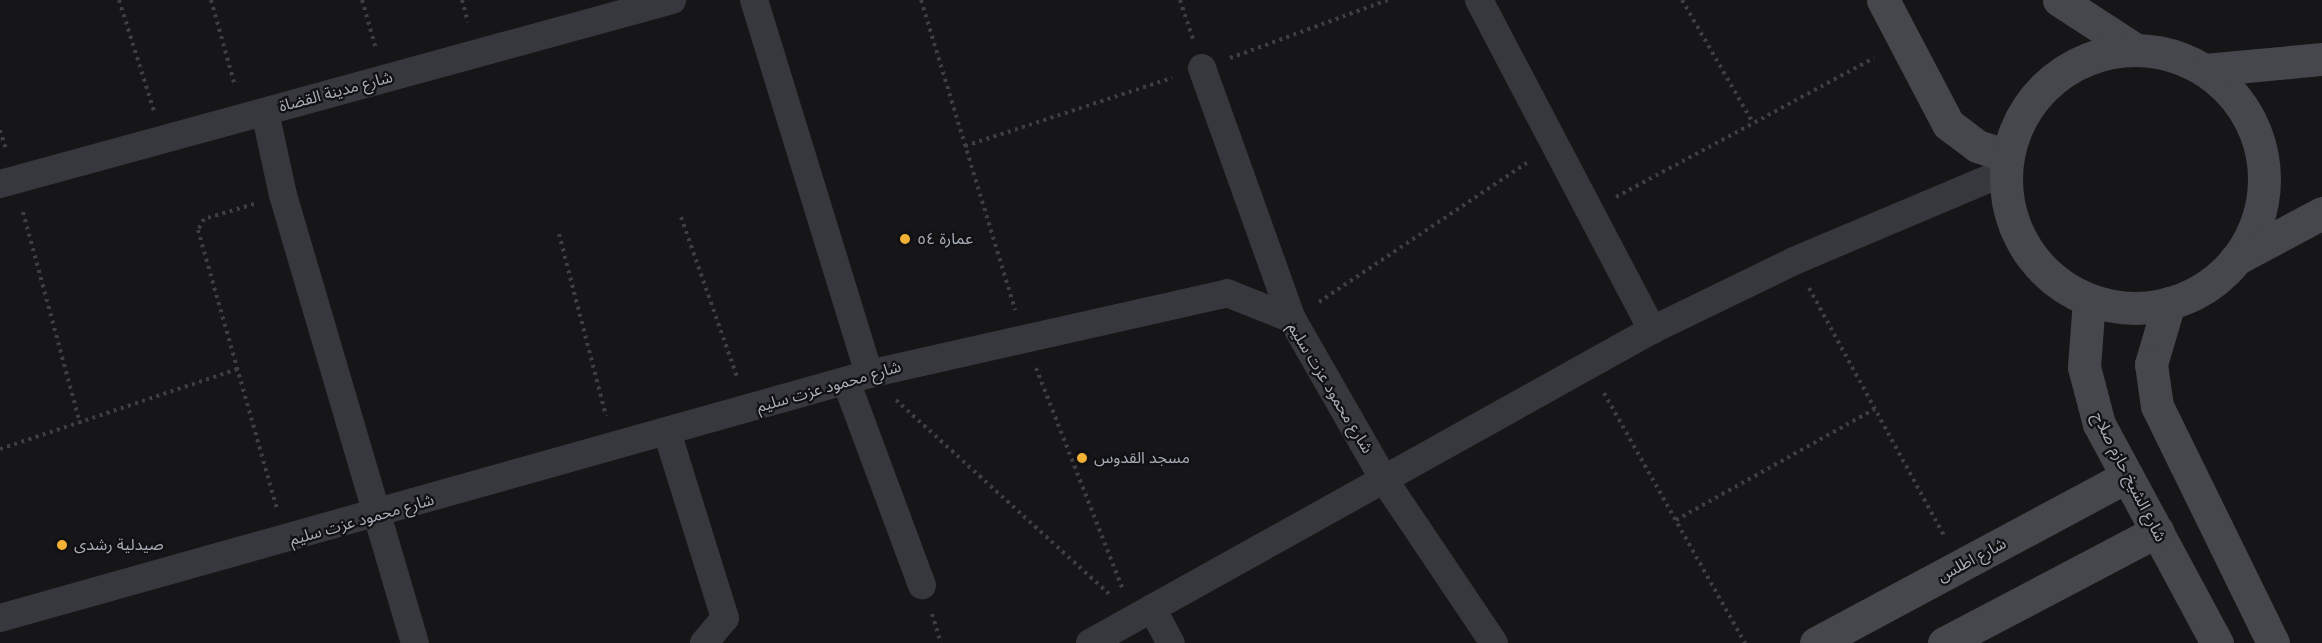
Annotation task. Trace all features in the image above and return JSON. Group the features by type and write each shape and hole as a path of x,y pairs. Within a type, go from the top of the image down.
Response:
{"street":[{"name":"شارع مدينة القضاة","path":"7,182 672,0"},
{"path":"754,0 857,378 922,585"},
{"path":"1479,0 1652,330"},
{"path":"1883,0 1948,124 2006,164"},
{"path":"2059,0 2136,50"},
{"path":"2136,50 2172,55 2205,70 2232,93 2252,123 2262,157 2263,194 2254,228 2236,259 2217,279 2169,303 2142,308 2089,300 2054,280 2026,250 2009,212 2006,164 2018,122 2060,75 2100,55 2136,50"},
{"path":"2205,70 2322,59"},
{"path":"1202,68 1292,319"},
{"path":"254,115 283,195 415,643"},
{"path":"1090,643 1587,363 1794,261 2006,164"},
{"path":"2236,259 2322,213"},
{"name":"شارع محمود عزت سليم","path":"0,618 378,515 857,378 1201,295 1235,295 1292,319 1383,478 1494,643"},
{"name":"شارع الشيخ حازم صلاح","path":"2089,300 2083,345 2089,396 2127,476 2217,643"},
{"path":"2169,303 2151,364 2157,406 2273,643"},
{"path":"667,432 725,618 704,643"},
{"name":"شارع اطلس","path":"1816,643 2127,476"},
{"path":"1944,643 2157,531"},
{"path":"1143,613 1171,643"}],"path":[{"path":"119,0 163,140"},
{"path":"211,0 254,115"},
{"path":"362,0 384,79"},
{"path":"921,0 1024,338 1143,613"},
{"path":"1180,0 1202,68"},
{"path":"965,146 1202,68 1388,0"},
{"path":"1682,0 1753,123"},
{"path":"1591,211 1903,42"},
{"path":"0,130 7,182 80,423"},
{"path":"1292,319 1556,144"},
{"path":"283,195 199,223 285,541"},
{"path":"681,216 749,410"},
{"path":"559,234 614,448"},
{"path":"1794,261 1961,567"},
{"path":"1587,363 1745,643"},
{"path":"0,449 238,369"},
{"path":"857,378 1143,613"},
{"path":"1676,520 1875,409"}],"place":[{"name":"عمارة ٥٤","path":"905,239"},
{"name":"مسجد القدوس","path":"1082,458"},
{"name":"صيدلية رشدى","path":"62,545"}]}
